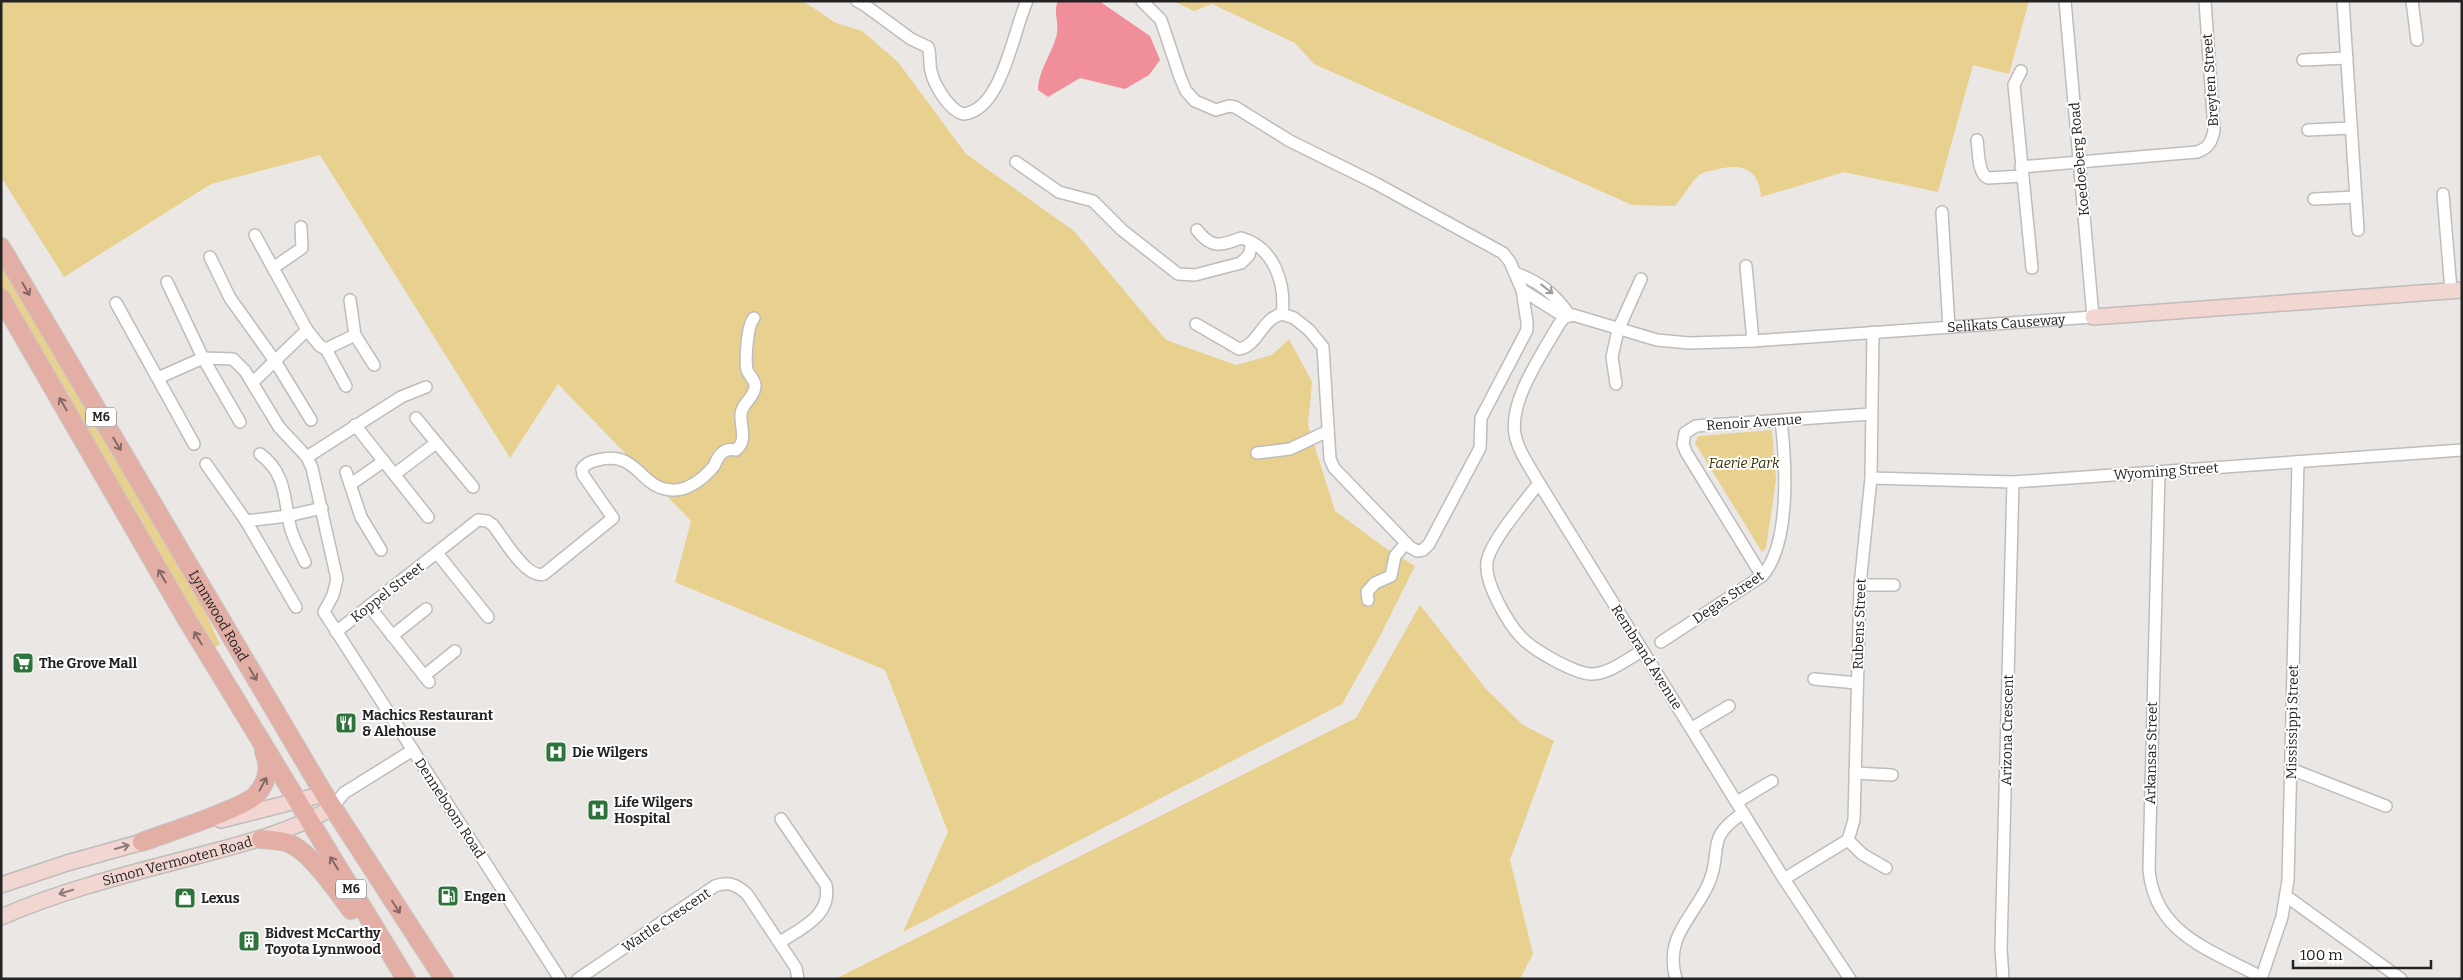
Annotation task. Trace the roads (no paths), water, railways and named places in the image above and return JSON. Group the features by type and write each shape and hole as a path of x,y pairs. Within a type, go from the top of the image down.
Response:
{"main road":[{"name":"Lynnwood Road","path":"1,247 328,801 444,979"},
{"name":"Selikats Causeway","path":"2093,317 2456,290"},
{"name":"Lynnwood Road","path":"1,298 256,736 406,979"},
{"path":"142,842 223,812 255,796 265,782 268,764 256,736"},
{"name":"Simon Vermooten Road","path":"1,885 142,842 296,800 328,801"},
{"name":"Simon Vermooten Road","path":"1,917 31,904 113,878 261,839 308,821 328,801"},
{"path":"261,839 288,843 300,850 335,888 402,979"},
{"path":"1,927 20,915 31,904"}],"street":[{"path":"857,1 911,39 928,48 930,69 934,82 948,102 958,112 963,114 978,108 995,90 1027,1"},
{"path":"1142,1 1161,20 1180,77 1186,91 1195,101 1214,110 1231,106 1238,108 1290,141 1375,183 1496,248 1507,258 1522,290 1527,330 1481,418 1480,448 1426,547 1417,551 1406,543 1336,471 1330,459 1325,358 1321,342 1294,318 1282,314 1270,319 1251,343 1239,349 1196,324"},
{"name":"Koedoeberg Road","path":"2066,1 2093,317"},
{"name":"Breyten Street","path":"1977,140 1984,177 1988,178 2021,171 2198,152 2208,146 2214,130 2205,1"},
{"path":"2343,1 2358,230"},
{"path":"2412,1 2417,40"},
{"path":"2303,60 2346,58"},
{"path":"2021,71 2014,85 2032,268"},
{"path":"2308,130 2351,128"},
{"path":"1016,162 1059,192 1093,201 1122,230 1178,274 1195,275 1241,263 1249,255 1252,243"},
{"path":"2443,194 2456,290"},
{"path":"2314,199 2356,197"},
{"path":"1942,212 1949,327"},
{"path":"273,268 299,252 302,248 301,227"},
{"path":"1197,230 1204,238 1216,245 1228,244 1242,238 1268,255 1276,268 1282,301 1282,314"},
{"path":"255,235 307,330 320,346 326,349 346,386"},
{"path":"210,257 233,303 275,361 311,420"},
{"path":"1746,266 1753,342"},
{"path":"1515,273 1536,281 1552,292 1565,319"},
{"path":"1616,384 1612,356 1618,330 1641,278"},
{"path":"167,282 203,358 240,422"},
{"name":"Selikats Causeway","path":"1522,290 1565,319 1666,342 1753,342 2093,317"},
{"path":"350,300 355,335 374,365"},
{"path":"116,304 194,444"},
{"name":"Koppel Street","path":"336,632 473,524 483,519 493,525 530,572 540,576 544,574 612,520 610,510 586,481 582,469 588,463 607,458 618,458 629,462 655,486 672,490 689,487 712,468 722,453 728,449 736,450 741,446 743,438 741,413 755,388 755,382 747,369 746,361 748,325 754,318"},
{"name":"Rembrand Avenue","path":"1565,319 1520,397 1516,411 1517,440 1539,482 1642,651 1692,728 1784,879 1850,979"},
{"path":"253,382 307,330"},
{"name":"Rubens Street","path":"1848,840 1855,813 1854,773 1860,585 1870,478 1873,332"},
{"path":"326,349 355,335"},
{"path":"158,378 203,358 233,359 253,382 279,427 307,457 322,508 288,516 246,521"},
{"path":"307,457 401,397 426,387"},
{"name":"Renoir Avenue","path":"1762,576 1692,463 1683,444 1688,430 1696,426 1871,414"},
{"path":"416,418 473,487"},
{"name":"Degas Street","path":"1661,642 1762,576 1774,561 1778,547 1786,477 1781,421"},
{"path":"355,425 396,474 428,517"},
{"path":"1257,453 1290,449 1328,431"},
{"path":"396,474 436,443"},
{"name":"Wyoming Street","path":"1870,478 2013,482 2462,450"},
{"path":"260,454 273,464 283,482 288,516 294,539 305,562"},
{"path":"350,484 384,460"},
{"name":"Mississippi Street","path":"2261,978 2282,917 2286,896 2298,462"},
{"path":"206,464 246,521 296,607"},
{"path":"346,472 361,517 381,550"},
{"name":"Arkansas Street","path":"2158,472 2148,869 2150,888 2160,910 2179,930 2261,978"},
{"path":"1539,482 1492,548 1487,562 1492,589 1516,631 1525,640 1546,654 1572,669 1588,673 1604,672 1642,651"},
{"name":"Arizona Crescent","path":"2003,979 2001,948 2013,482"},
{"name":"Denneboom Road","path":"322,508 337,579 334,595 324,612 560,979"},
{"path":"1368,600 1368,589 1391,576 1395,556 1406,543"},
{"path":"437,553 488,618"},
{"path":"1860,585 1894,585"},
{"path":"369,606 426,679 455,651"},
{"path":"392,636 426,609"},
{"path":"1814,679 1857,683"},
{"path":"1692,728 1729,706"},
{"name":"Simon Vermooten Road","path":"328,801 413,750"},
{"path":"2291,769 2386,806"},
{"path":"1854,773 1892,775"},
{"path":"1737,802 1772,781"},
{"path":"1676,979 1672,955 1678,931 1708,885 1718,836 1726,825 1743,813"},
{"path":"780,942 807,926 820,914 827,904 828,895 826,885 781,819"},
{"path":"1784,879 1848,840 1862,854 1886,868"},
{"name":"Wattle Crescent","path":"578,979 715,886 723,883 738,886 747,894 796,968 798,979"},
{"path":"2286,896 2401,979"}],"place":[{"name":"The Grove Mall","path":"23,663"},
{"name":"Machics Restaurant & Alehouse","path":"346,723"},
{"name":"Die Wilgers","path":"556,752"},
{"name":"Life Wilgers Hospital","path":"598,810"},
{"name":"Engen","path":"448,896"},
{"name":"Lexus","path":"185,898"},
{"name":"Bidvest McCarthy Toyota Lynnwood","path":"249,941"}],"park label":[{"name":"Faerie Park","path":"1744,463"}]}
